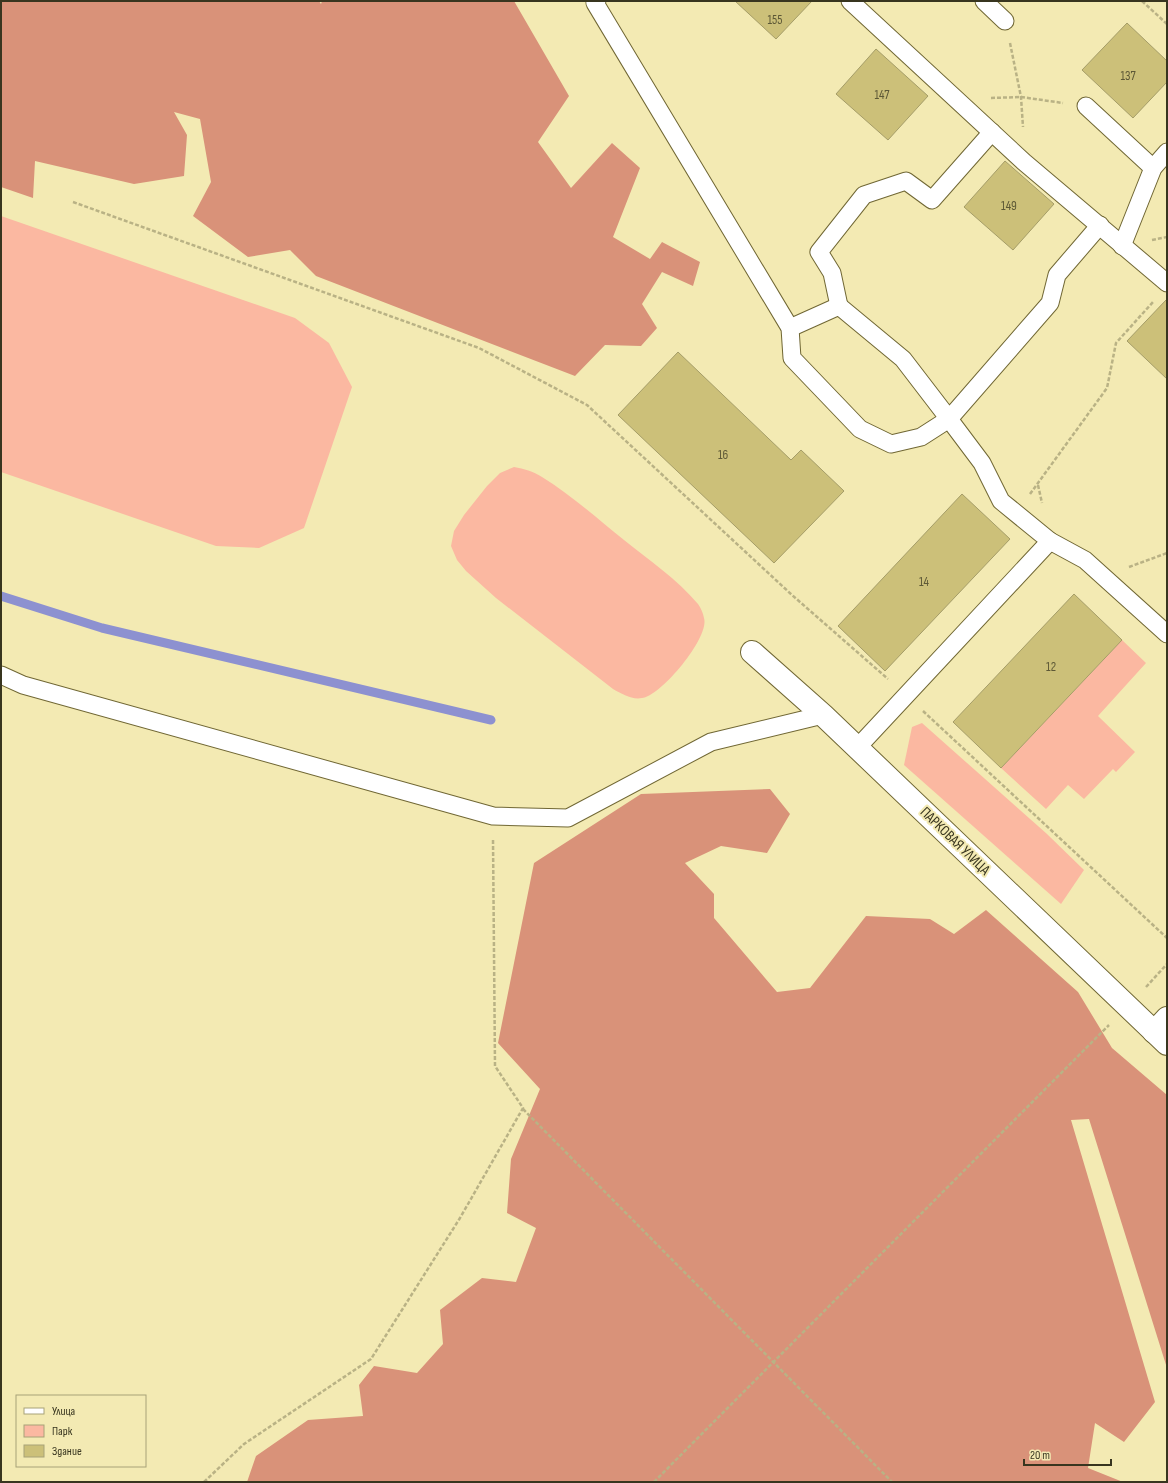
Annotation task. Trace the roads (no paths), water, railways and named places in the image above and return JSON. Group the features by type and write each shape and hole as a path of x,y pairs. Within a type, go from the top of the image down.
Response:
{"street":[{"name":"ПАРКОВАЯ УЛИЦА","path":"752,652 823,715 1128,1006 1163,1032"}],"lane":[{"path":"984,1 1005,21"},
{"path":"595,2 790,328 792,358 860,429 891,444 921,437 949,418 1050,303 1057,275 1100,225"},
{"path":"856,3 954,98 1024,162 1167,283"},
{"path":"1086,106 1153,168"},
{"path":"992,132 932,200 906,181 864,195 819,252 832,273 840,306 903,359 982,463 1001,501 1050,541 1085,560 1167,634"},
{"path":"1122,246 1153,168 1167,152"},
{"path":"790,328 840,306"},
{"path":"857,748 1050,541"},
{"path":"1,675 23,685 493,816 568,818 711,742 823,715"}],"waterway":[{"path":"1,596 102,628 491,720"}]}
